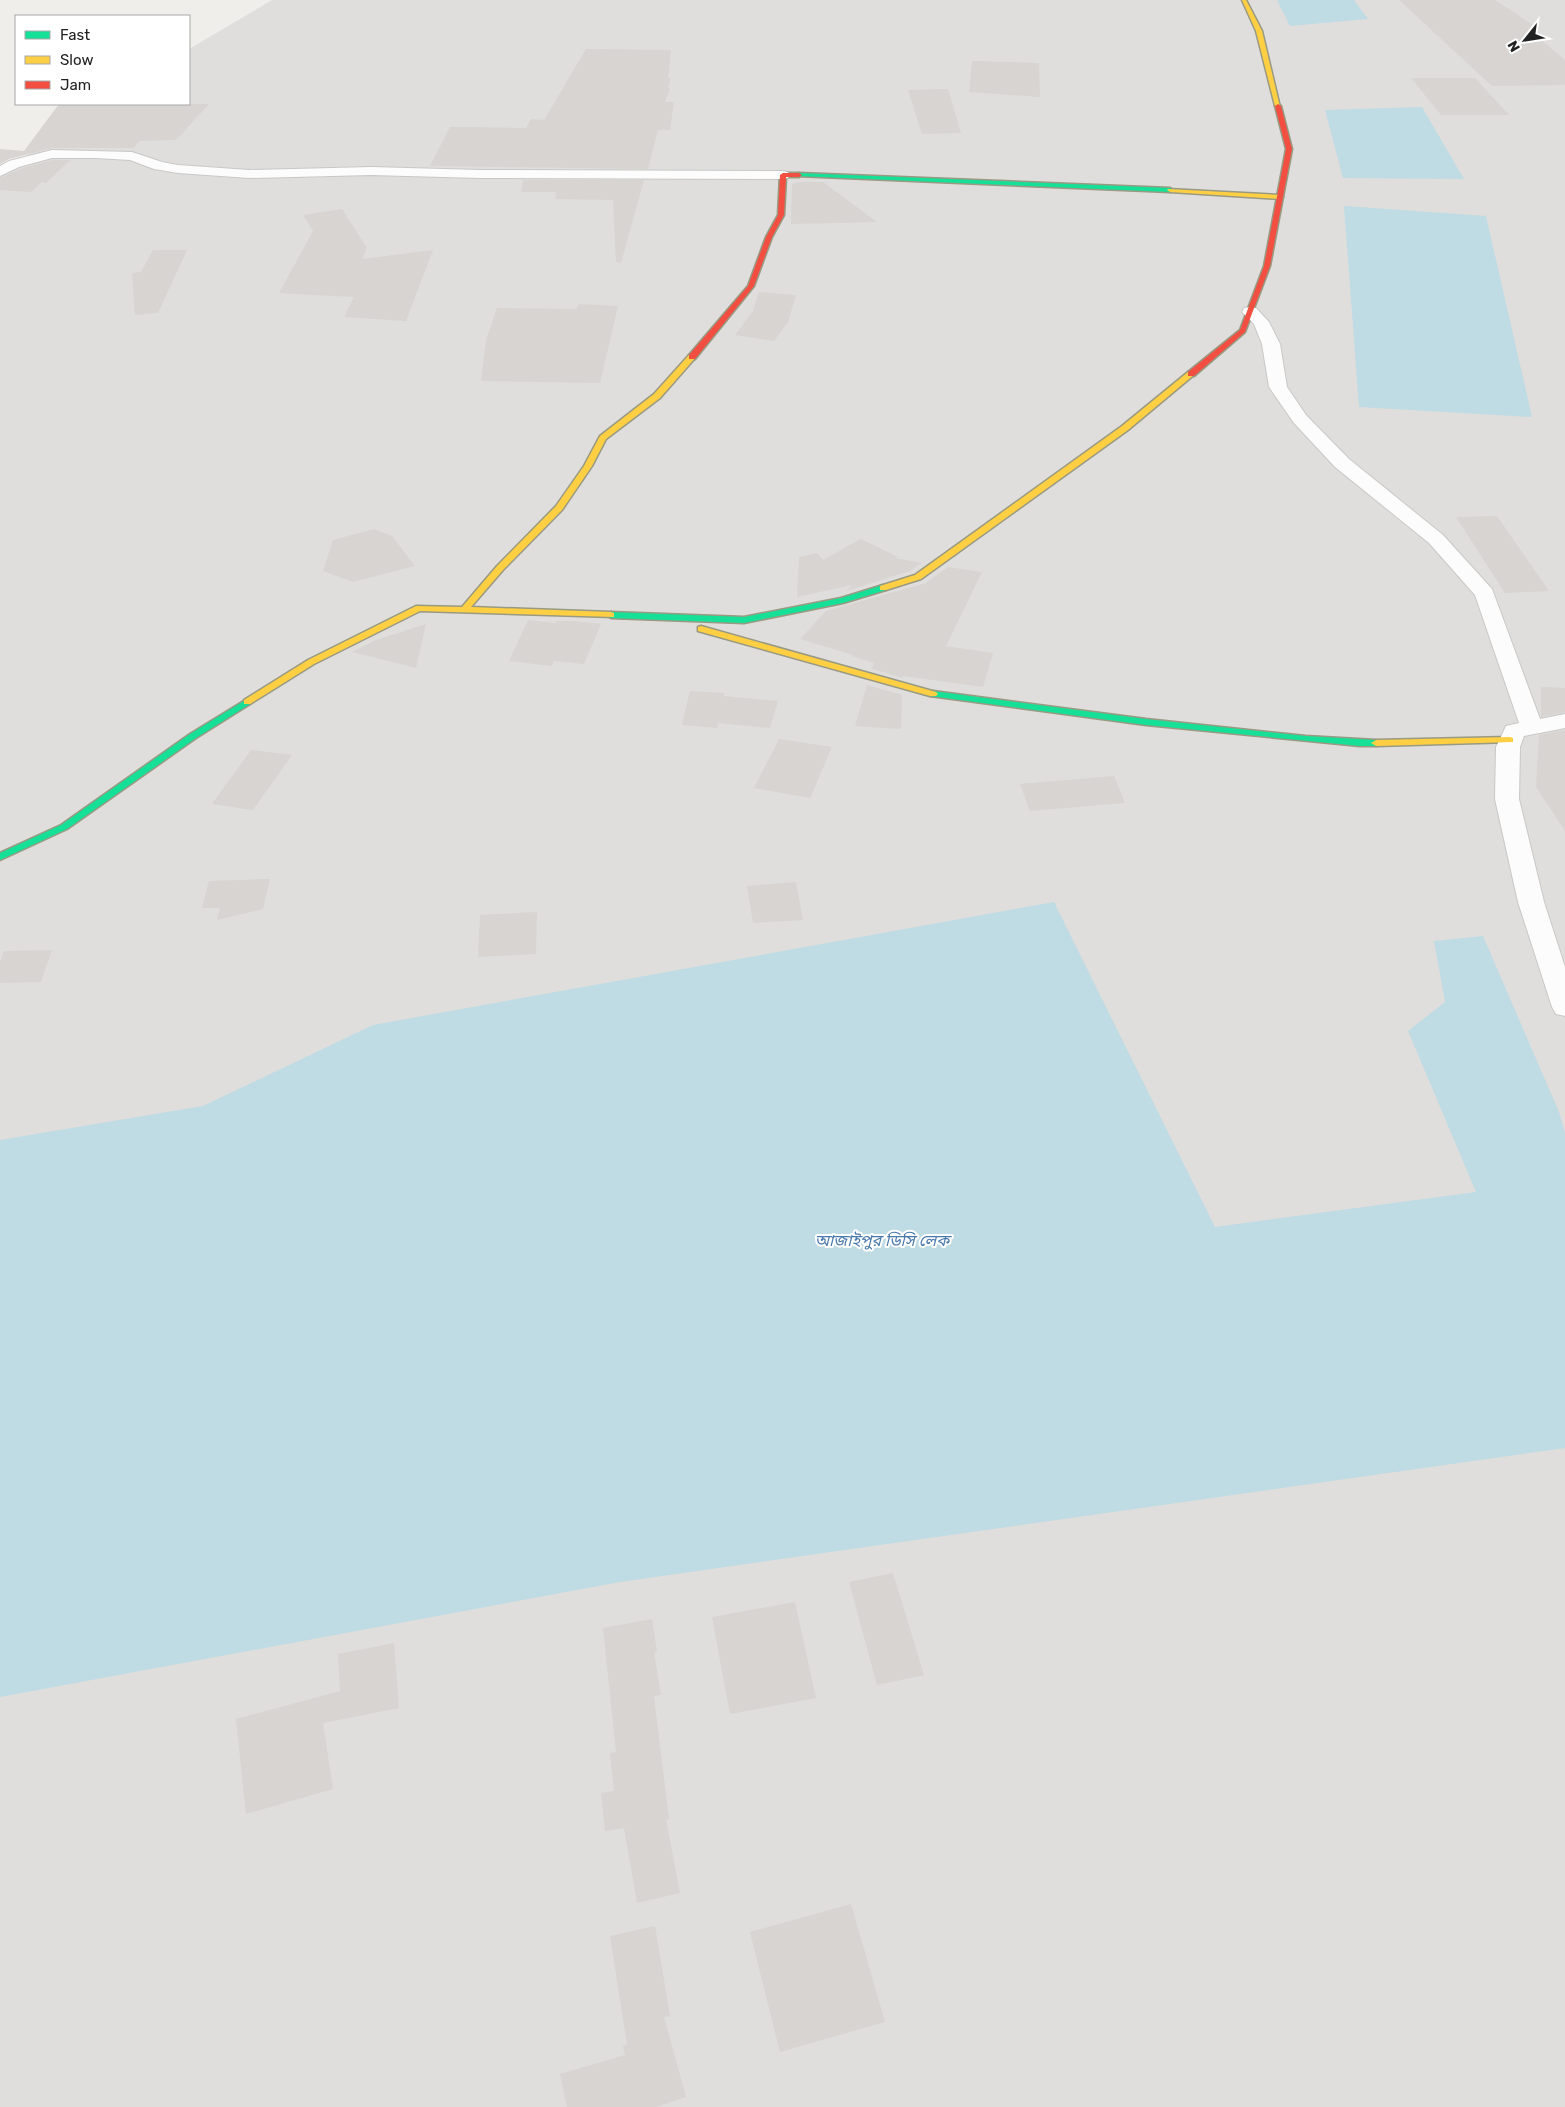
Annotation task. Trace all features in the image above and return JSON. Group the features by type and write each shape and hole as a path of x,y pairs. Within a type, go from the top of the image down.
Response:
{"street":[{"path":"0,857 64,827 193,736 311,662 419,608 744,620 843,600 918,577 1125,428 1243,331 1267,266 1288,149 1259,31 1244,0"},
{"path":"0,172 14,164 52,154 96,154 132,156 160,166 178,169 249,174 371,171 480,174 873,176 1012,184 1208,191 1280,197"},
{"path":"464,610 500,568 559,508 588,466 603,438 657,396 670,383 752,286 769,237 781,215 783,175"},
{"path":"1250,312 1260,322 1271,344 1278,387 1300,419 1342,463 1436,539 1485,594 1532,728"},
{"path":"648,616 716,633 922,692 1054,712 1210,730 1360,743 1510,740"},
{"path":"1565,721 1514,731 1508,748 1507,800 1532,902 1565,1007"}],"shaded area":[{"path":"272,0 1565,0 1565,2107 0,2107 0,171 16,163 97,105 190,105 190,48"}],"water":[{"path":"1277,0 1354,0 1368,19 1290,26"},
{"path":"1422,107 1464,179 1343,178 1325,110"},
{"path":"1344,206 1486,216 1532,417 1359,407"},
{"name":"আজাইপুর ডিসি লেক","path":"1054,902 1215,1227 1476,1192 1408,1031 1445,1002 1434,941 1483,936 1559,1112 1565,1133 1565,1448 620,1582 0,1697 0,1140 203,1106 373,1025"}],"building":[{"path":"1399,0 1495,0 1538,28 1528,29 1565,60 1565,85 1492,86"},
{"path":"586,49 671,50 668,78 671,78 668,88 670,88 665,102 674,102 670,130 658,130 648,169 430,166 450,127 526,128 531,119 544,120"},
{"path":"972,61 1039,63 1040,97 969,92"},
{"path":"1411,78 1475,78 1509,115 1441,115"},
{"path":"948,89 961,133 922,134 908,90"},
{"path":"209,104 176,140 139,141 134,148 52,148 9,159 0,164 0,149 24,151 58,105"},
{"path":"52,160 70,160 46,183 42,182 31,192 0,190 0,178 20,169"},
{"path":"523,180 644,180 621,263 616,262 613,200 555,199 556,192 521,192"},
{"path":"823,182 877,222 791,224 792,184"},
{"path":"342,209 367,248 362,259 433,250 406,321 344,317 354,297 279,293 313,231 303,215"},
{"path":"153,250 187,250 158,313 135,315 132,273 141,272"},
{"path":"759,292 796,295 788,322 774,341 735,335 753,311"},
{"path":"579,304 618,306 600,383 481,381 486,340 497,308 576,309"},
{"path":"1497,516 1549,591 1505,593 1456,517"},
{"path":"374,529 392,536 415,566 353,582 323,571 333,540"},
{"path":"861,539 898,557 895,558 922,563 910,571 846,591 852,585 797,597 799,557 817,553 823,560"},
{"path":"948,567 982,572 946,646 993,653 983,687 903,676 903,678 872,669 874,663 853,655 800,639 826,611 926,583"},
{"path":"528,620 601,624 584,664 554,661 552,666 509,661"},
{"path":"426,624 416,668 352,652 376,640"},
{"path":"867,685 902,695 901,729 855,726"},
{"path":"1541,687 1565,688 1565,712 1541,717"},
{"path":"690,691 724,693 724,696 778,701 770,728 718,723 717,728 682,725"},
{"path":"1565,730 1565,831 1536,787 1539,735"},
{"path":"779,739 832,747 810,798 754,788"},
{"path":"251,750 292,755 253,810 212,804"},
{"path":"1114,776 1125,803 1030,811 1020,784"},
{"path":"270,879 263,909 217,920 220,908 202,908 209,881"},
{"path":"796,882 803,920 753,923 747,886"},
{"path":"537,912 536,954 478,957 480,915"},
{"path":"52,950 41,982 0,983 0,962 4,951"},
{"path":"893,1573 924,1675 877,1685 849,1582"},
{"path":"795,1602 816,1698 730,1714 712,1617"},
{"path":"652,1619 657,1652 654,1653 661,1695 654,1696 669,1819 666,1820 680,1893 637,1903 624,1828 605,1831 601,1793 614,1791 610,1753 616,1752 603,1628"},
{"path":"394,1643 399,1708 323,1723 333,1789 246,1814 236,1719 340,1691 338,1654"},
{"path":"851,1904 885,2022 780,2052 750,1932"},
{"path":"655,1926 670,2016 664,2017 686,2097 656,2107 567,2107 560,2074 625,2055 623,2046 627,2045 610,1936"}],"traffic: fast":[{"path":"799,175 938,179 1170,190"},
{"path":"611,615 744,620 843,600 883,588"},
{"path":"933,694 1199,728 1376,743"},
{"path":"0,857 64,827 193,736 247,702"}],"traffic: slow":[{"path":"1244,0 1259,31 1278,106"},
{"path":"1170,190 1280,197"},
{"path":"464,610 500,568 559,508 588,466 603,438 657,396 692,357"},
{"path":"883,588 918,577 1125,428 1191,374"},
{"path":"247,702 311,662 419,608 611,615"},
{"path":"701,629 933,694"},
{"path":"1376,743 1510,740"}],"traffic: jam":[{"path":"1191,374 1243,331 1267,266 1289,149 1278,106"},
{"path":"692,357 751,286 769,237 781,215 783,175 799,175"}]}
